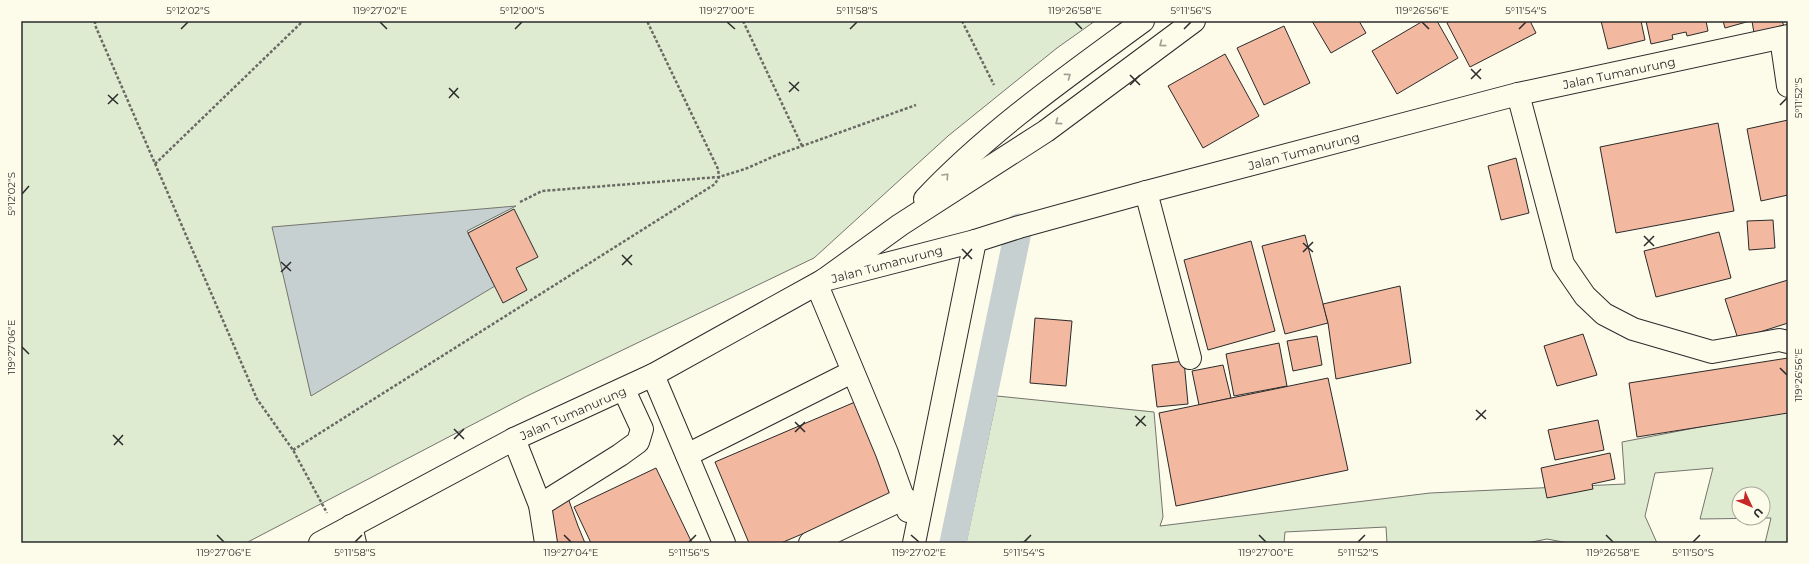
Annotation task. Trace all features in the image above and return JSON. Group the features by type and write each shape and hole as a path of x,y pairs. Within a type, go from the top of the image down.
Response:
{"street":[{"name":"Jalan Tumanurung","path":"900,225 953,169 1041,96 1143,21"},
{"name":"Jalan Tumanurung","path":"320,543 348,534 514,439 624,390 653,375 820,282 900,225 1046,131 1194,21"},
{"name":"Jalan Tumanurung","path":"820,282 974,241 1146,192 1518,94 1784,37"},
{"path":"1784,37 1788,86"},
{"path":"1518,94 1563,264 1586,296 1604,314 1633,329 1712,352 1779,340 1788,342"},
{"path":"1146,192 1190,358"},
{"path":"914,543 974,241"},
{"path":"810,543 907,504 852,372 820,282"},
{"path":"687,455 852,372"},
{"path":"653,375 724,543"},
{"path":"540,505 620,455 638,442 642,430 624,390"},
{"path":"514,439 540,505 546,543"}],"path":[{"path":"95,21 95,25 257,399 293,450 348,534"},
{"path":"155,164 303,21"},
{"path":"293,450 708,190 715,184 719,176 718,169 647,21"},
{"path":"743,21 802,146"},
{"path":"962,21 994,85"},
{"path":"520,202 542,191 719,176 746,169 802,146 916,105"}],"green space":[{"path":"21,21 1095,21 1057,48 948,136 814,258 527,396 246,543 21,543"},
{"path":"997,396 1154,412 1163,517 1160,526 1430,493 1625,484 1622,442 1788,410 1788,543 1765,543 1769,526 1771,526 1771,486 1731,486 1731,519 1700,519 1713,468 1655,473 1645,516 1657,543 1568,543 1547,539 1527,543 1387,543 1386,527 1285,532 1284,543 1027,543 1027,541 1015,543 966,543"}],"shaded area":[{"path":"516,206 467,231 495,286 311,396 272,227"}],"building":[{"path":"1312,21 1359,21 1366,33 1331,53"},
{"path":"1423,21 1437,21 1458,58 1397,94 1372,51"},
{"path":"1450,21 1530,21 1536,33 1470,67 1447,23"},
{"path":"1601,21 1641,21 1645,40 1608,49"},
{"path":"1646,21 1706,21 1708,31 1687,36 1686,32 1672,35 1673,39 1651,44"},
{"path":"1723,21 1750,21 1725,28"},
{"path":"1752,21 1782,21 1784,26 1754,33"},
{"path":"1284,26 1310,83 1264,105 1237,48"},
{"path":"1225,54 1259,116 1203,148 1168,86"},
{"path":"1788,120 1788,195 1761,201 1747,129"},
{"path":"1718,123 1734,211 1616,233 1600,147"},
{"path":"1516,158 1529,213 1501,220 1488,166"},
{"path":"514,209 538,257 516,268 527,290 503,303 468,233"},
{"path":"1773,220 1775,248 1749,250 1747,221"},
{"path":"1719,232 1731,278 1656,297 1644,251"},
{"path":"1305,235 1328,323 1285,334 1262,246"},
{"path":"1251,241 1275,331 1208,350 1184,260"},
{"path":"1788,280 1788,323 1738,339 1725,299"},
{"path":"1400,286 1411,363 1336,379 1328,323 1323,304"},
{"path":"1035,318 1072,321 1066,386 1030,383"},
{"path":"1583,334 1597,375 1557,386 1544,346"},
{"path":"1317,336 1322,365 1293,371 1287,341"},
{"path":"1279,343 1287,386 1234,396 1226,354"},
{"path":"1788,358 1788,413 1637,437 1629,383"},
{"path":"1184,361 1188,404 1157,407 1152,365"},
{"path":"1223,365 1231,398 1199,405 1192,371"},
{"path":"1328,378 1348,470 1176,506 1159,413"},
{"path":"855,402 894,495 781,543 749,543 715,462"},
{"path":"1598,420 1604,450 1555,460 1548,430"},
{"path":"1610,453 1615,479 1592,484 1593,489 1547,498 1541,468"},
{"path":"656,468 692,543 591,543 574,507"},
{"path":"567,495 585,543 552,543 545,510"}],"waterway":[{"path":"953,543 1019,227"}]}
